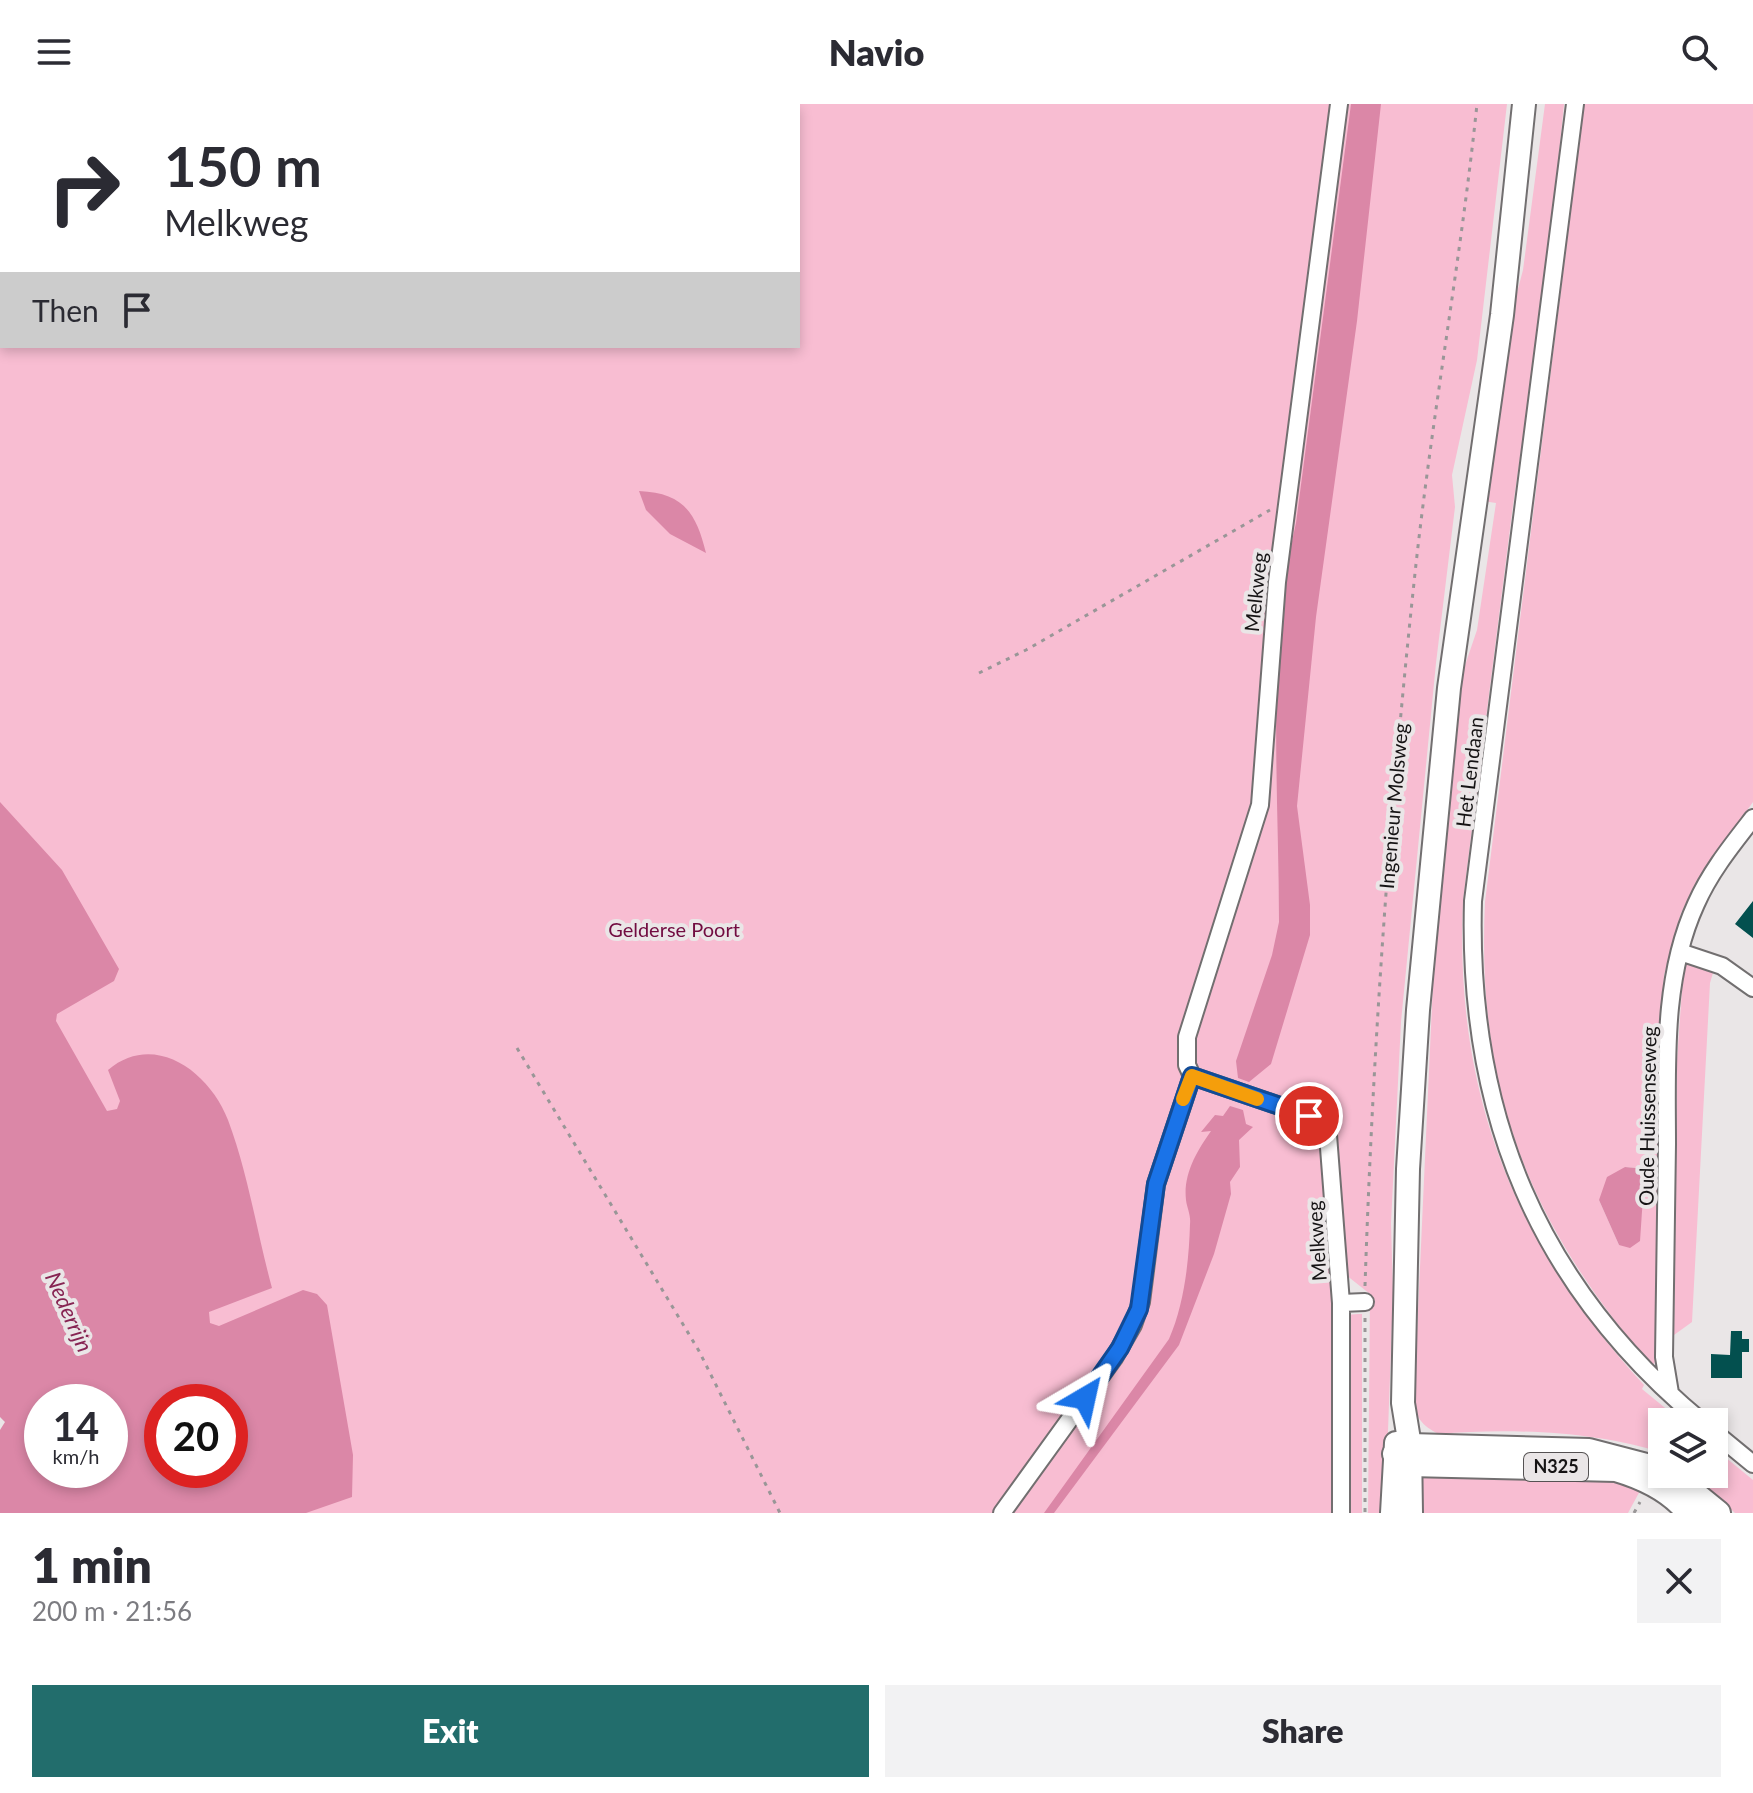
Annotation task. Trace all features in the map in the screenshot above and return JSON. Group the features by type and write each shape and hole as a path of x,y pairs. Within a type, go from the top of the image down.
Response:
{"highway":[{"name":"N325","path":"1405,1454 1589,1451 1648,1466"},
{"name":"N325","path":"1405,1454 1616,1469 1650,1483 1675,1498 1689,1513"},
{"path":"1687,1488 1718,1513"}],"main road":[{"name":"Ingenieur Molsweg","path":"1411,1513 1403,1403 1409,1153 1432,842 1449,688 1502,315 1524,104"},
{"name":"Ingenieur Molsweg","path":"1392,1513 1405,1454"}],"street":[{"name":"Melkweg","path":"1002,1513 1114,1358 1133,1325 1141,1302 1156,1184 1192,1076 1187,1065 1187,1037 1260,805 1267,684 1286,507 1339,104"},
{"name":"Het Lendaan","path":"1575,104 1473,901 1471,966 1482,1060 1504,1146 1523,1192 1553,1252 1618,1341 1670,1393"},
{"name":"Oude Huissenseweg","path":"1670,1393 1664,1357 1668,1054 1680,952 1696,903 1721,859 1753,818"},
{"path":"1680,952 1722,966 1753,988"},
{"name":"Melkweg","path":"1192,1076 1309,1116 1321,1124 1328,1135 1341,1303 1341,1513"},
{"name":"Melkweg","path":"1341,1303 1365,1302"},
{"path":"1670,1393 1687,1408"},
{"path":"1728,1443 1753,1464"}],"path":[{"name":"Ingenieur Molsweg","path":"1365,1513 1365,1302 1377,998 1419,539 1466,212 1477,104"},
{"path":"979,673 1026,650 1263,511 1286,507"},
{"path":"517,1048 699,1351 780,1513"},
{"path":"1634,1513 1640,1502"}],"green space":[{"name":"Gelderse Poort","path":"800,104 1507,104 1477,360 1452,475 1455,507 1436,663 1401,1022 1391,1223 1393,1294 1385,1513 1368,1513 1370,1294 1341,1271 1335,1147 1309,1121 1321,1135 1334,1277 1337,1513 282,1513 248,1424 248,1384 233,1384 207,1317 0,913 0,348 800,348"},
{"path":"1545,104 1564,104 1547,274 1513,505 1463,900 1463,970 1469,1037 1482,1101 1501,1162 1527,1220 1560,1277 1599,1332 1644,1385 1642,1389 1665,1408 1648,1408 1648,1449 1609,1440 1552,1433 1493,1431 1439,1434 1420,1420 1414,1399 1434,961 1459,683 1477,630 1496,503 1483,501 1506,334 1523,270"},
{"path":"1584,104 1753,104 1753,802 1697,880 1681,913 1664,975 1658,1072 1657,1356 1653,1367 1573,1261 1543,1207 1519,1152 1502,1095 1490,1035 1485,971 1485,902","holes":["1625,1167 1636,1168 1644,1183 1641,1218 1619,1245 1599,1200"]},
{"path":"1684,962 1715,966 1710,983 1692,1322 1674,1335 1677,1060"},
{"path":"1362,1314 1362,1513 1345,1513 1346,1315"},
{"path":"1728,1459 1753,1480 1753,1513 1735,1513 1708,1488 1728,1488"},
{"path":"1424,1475 1621,1475 1641,1489 1628,1513 1421,1513"}],"water":[{"path":"1351,104 1381,104 1357,321 1316,617 1297,806 1310,905 1310,935 1271,1064 1249,1082 1238,1078 1236,1061 1272,955 1279,922 1276,721 1281,621"},
{"path":"639,491 667,496 685,507 698,526 706,553 670,534 646,510"},
{"name":"Nederrijn","path":"0,802 62,870 119,969 114,981 57,1014 56,1021 107,1111 117,1109 120,1101 108,1070 126,1059 143,1054 178,1062 194,1072 208,1086 228,1120 247,1182 272,1288 209,1312 210,1323 219,1326 303,1290 317,1294 327,1305 353,1455 352,1497 306,1513 0,1513 0,1430 5,1422 0,1417"},
{"path":"1230,1106 1243,1110 1246,1124 1253,1127 1239,1140 1240,1167 1230,1182 1231,1194 1214,1254 1179,1345 1054,1513 1044,1513 1169,1339 1182,1298 1187,1268 1190,1221 1186,1190 1189,1172 1211,1131 1201,1132 1215,1115 1223,1116"},
{"path":"1625,1167 1636,1168 1644,1182 1640,1241 1630,1248 1619,1245 1599,1200 1607,1177"}],"building":[{"path":"1753,901 1753,938 1735,924"},
{"path":"1731,1331 1742,1331 1742,1339 1749,1339 1749,1352 1742,1352 1742,1378 1711,1378 1711,1354 1730,1355"}],"slow traffic":[{"path":"1183,1099 1192,1076 1257,1099"}],"route":[{"path":"1085,1398 1120,1348 1139,1309 1156,1184 1192,1076 1309,1116"}]}
